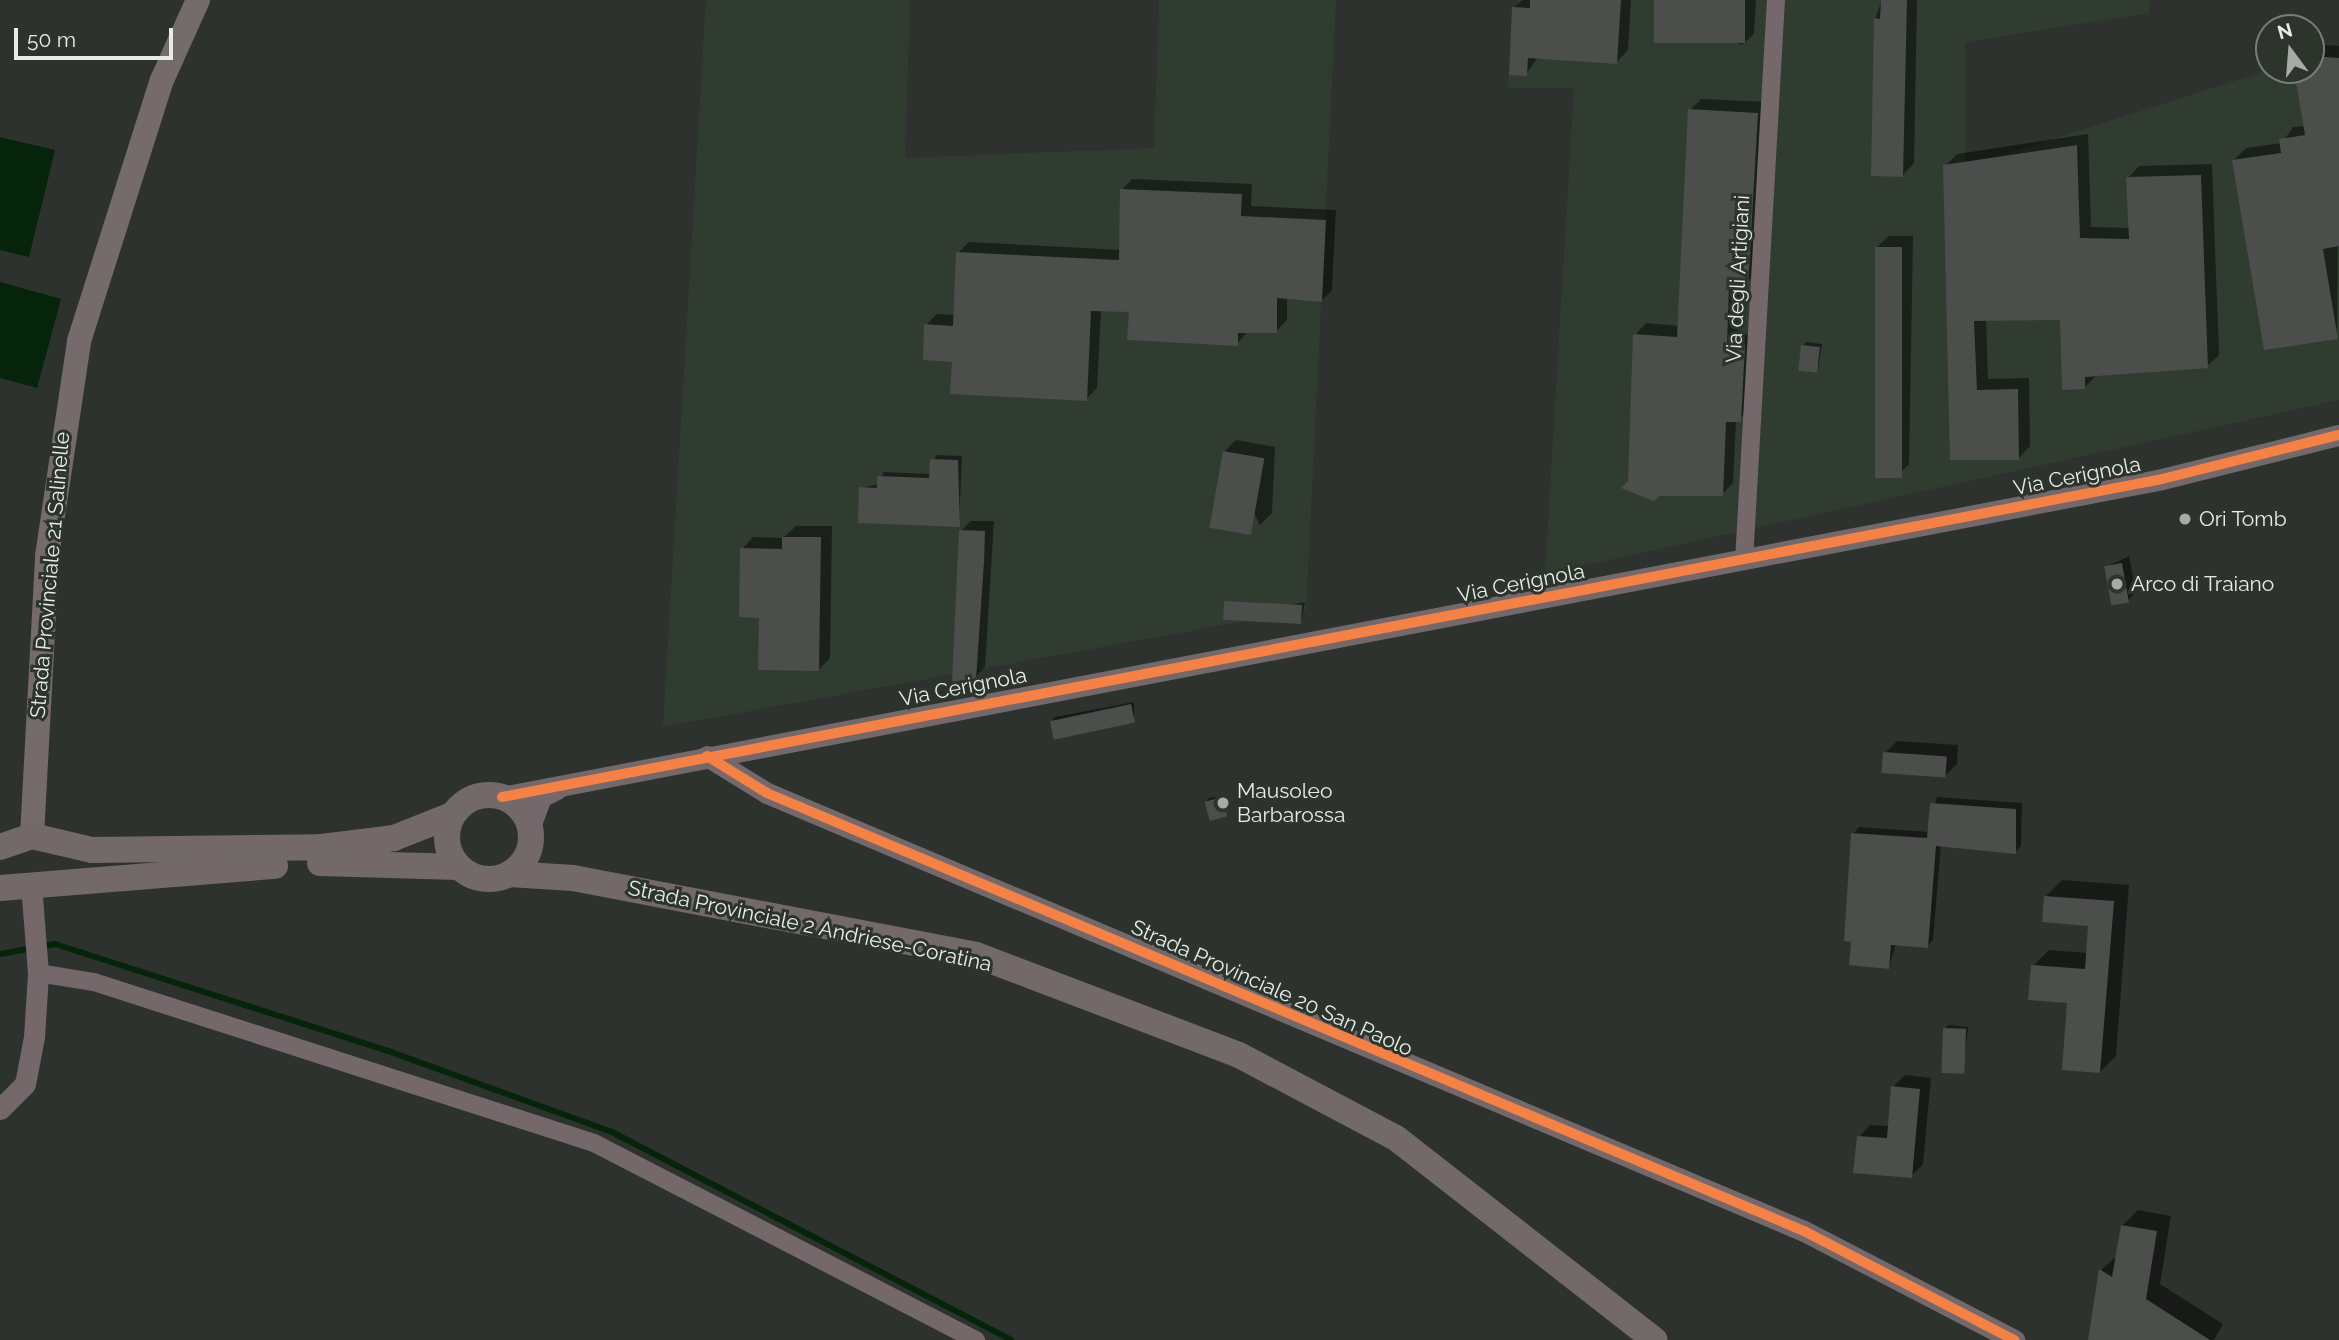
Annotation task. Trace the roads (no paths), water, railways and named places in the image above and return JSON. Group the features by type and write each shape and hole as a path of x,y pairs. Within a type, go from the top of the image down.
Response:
{"main road":[{"name":"Strada Provinciale 21 Salinelle","path":"32,836 47,556 79,341 162,80 198,0"},
{"path":"0,847 32,836 92,850 322,847 394,838 452,815 474,797 502,797 530,834 573,878"},
{"path":"452,815 446,843 458,867"},
{"path":"509,874 524,860 530,834"},
{"name":"Strada Provinciale 2 Andriese-Coratina","path":"0,888 118,874 354,862 458,867 483,879 509,874 573,878 976,955 1239,1055 1395,1138 1655,1340"}],"street":[{"name":"Via degli Artigiani","path":"1744,561 1776,0"},
{"name":"Via Cerignola","path":"706,756 1744,561 2162,479 2339,435"},
{"path":"502,797 706,756"},
{"name":"Strada Provinciale 20 San Paolo","path":"706,756 767,793 1804,1231 2014,1340"},
{"path":"530,834 541,797 565,786"},
{"path":"0,1109 25,1084 35,965 31,885"},
{"path":"35,965 594,1143 976,1340"}],"waterway":[{"path":"0,954 55,944 391,1052 612,1132 1011,1340"}],"place":[{"name":"Ori Tomb","path":"2185,519"},
{"name":"Arco di Traiano","path":"2117,584"},
{"name":"Mausoleo Barbarossa","path":"1223,803"}]}
